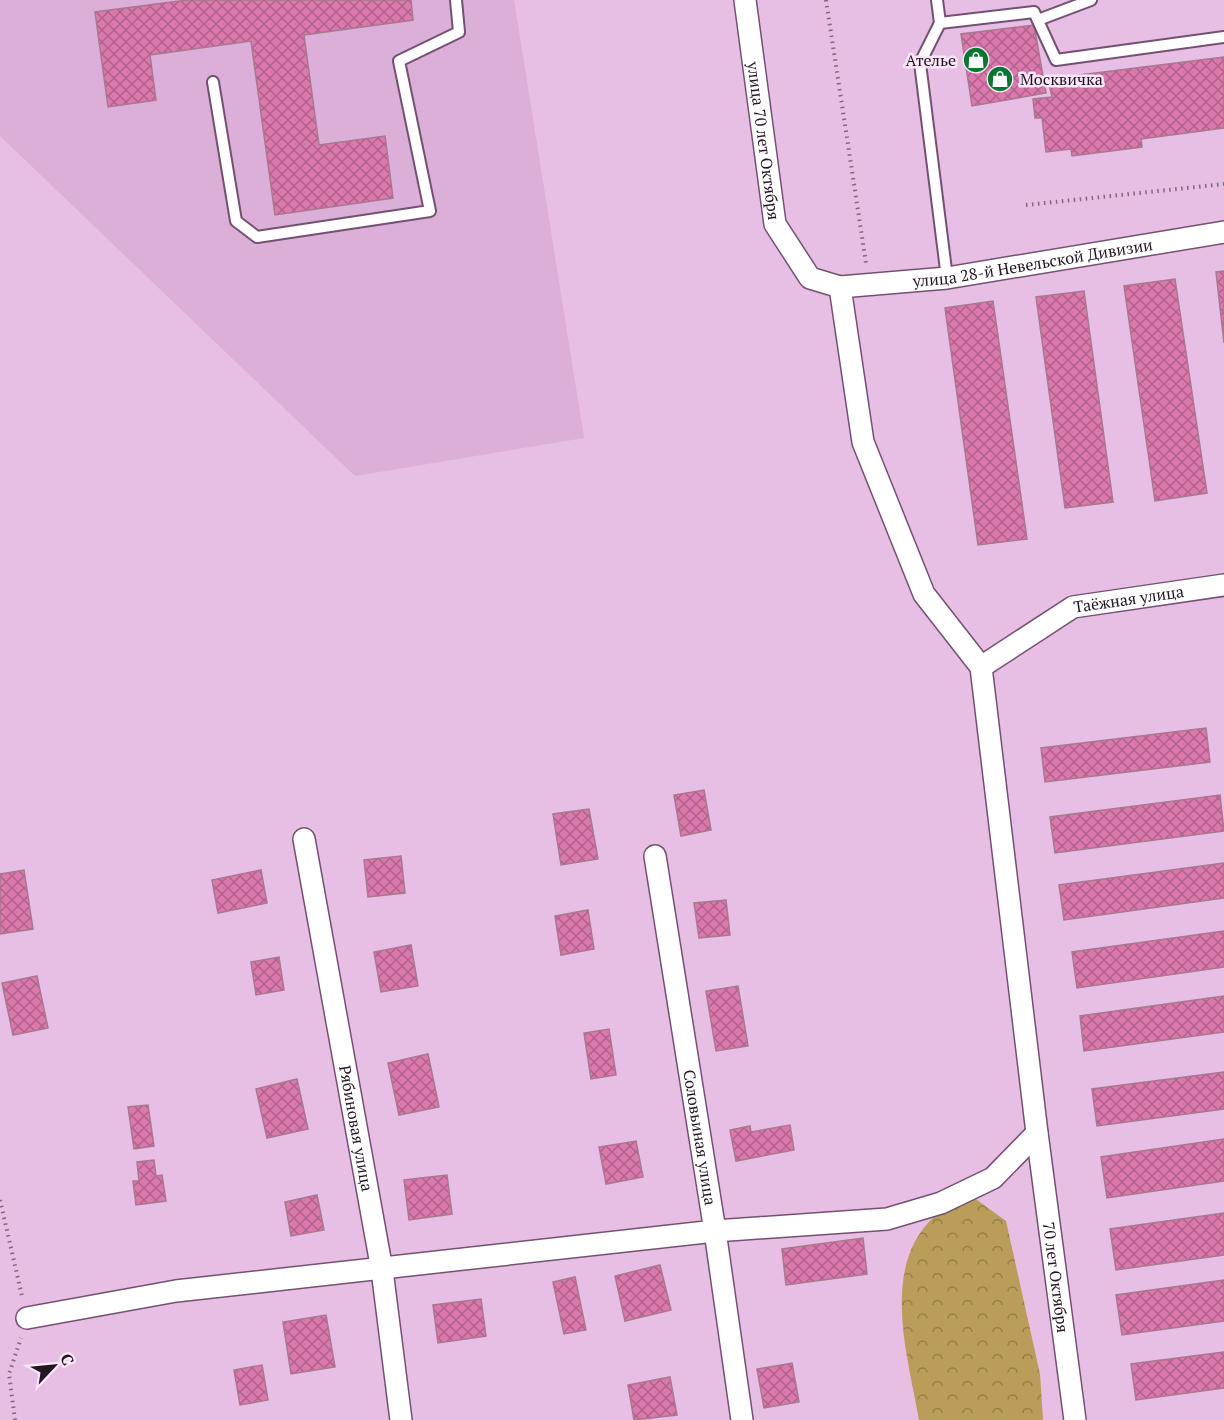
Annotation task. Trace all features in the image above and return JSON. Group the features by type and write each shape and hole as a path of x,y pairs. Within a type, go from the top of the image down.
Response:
{"street":[{"name":"улица 70 лет Октября","path":"745,0 775,224 810,278 840,287"},
{"name":"улица 28-й Невельской Дивизии","path":"840,287 947,278 1224,232"},
{"path":"840,287 862,442 924,594 981,667"},
{"name":"Таёжная улица","path":"981,667 1073,607 1224,585"},
{"name":"70 лет Октября","path":"981,667 1037,1133 1075,1420"},
{"name":"Рябиновая улица","path":"304,839 382,1270 401,1420"},
{"name":"Соловьиная улица","path":"655,856 715,1231 742,1420"},
{"path":"27,1318 176,1291 382,1270 715,1231 887,1219 941,1203 993,1178 1037,1133"}],"lane":[{"path":"213,82 236,221 257,237 430,211 399,61 459,32 456,0"},
{"path":"937,0 940,23 920,63 947,278"},
{"path":"1038,20 1090,0"},
{"path":"940,23 1034,12 1056,60 1224,37"}],"path":[{"path":"826,0 868,283"},
{"path":"1026,205 1224,184"}],"shaded area":[{"path":"0,0 514,0 584,438 355,476 0,136"}],"green space":[{"path":"973,1197 1006,1221 1040,1374 1043,1420 919,1420 902,1312 903,1285 908,1259 918,1236 936,1215"}],"building":[{"path":"187,0 411,0 413,20 304,35 319,145 385,136 393,198 275,215 251,41 150,55 156,100 108,107 95,12"},
{"path":"1034,25 1046,93 972,106 961,34"},
{"path":"1224,57 1224,128 1141,139 1142,147 1072,156 1071,149 1046,152 1042,118 1035,118 1033,99 1052,97 1048,79"},
{"path":"1224,271 1224,343 1216,272"},
{"path":"1175,279 1207,493 1155,501 1124,286"},
{"path":"1084,291 1113,502 1065,508 1036,297"},
{"path":"993,301 1027,539 978,545 945,308"},
{"path":"1206,728 1210,762 1045,782 1041,748"},
{"path":"704,790 711,830 681,836 674,795"},
{"path":"1220,795 1224,831 1055,853 1050,817"},
{"path":"589,809 598,859 561,865 553,814"},
{"path":"401,856 405,893 368,897 364,860"},
{"path":"1224,863 1224,898 1064,920 1059,885"},
{"path":"24,870 33,929 0,934 0,874"},
{"path":"261,870 267,903 218,913 212,880"},
{"path":"726,900 730,935 699,938 694,903"},
{"path":"588,910 594,949 561,955 555,916"},
{"path":"1224,931 1224,967 1077,988 1072,952"},
{"path":"411,945 418,986 381,992 374,952"},
{"path":"279,957 284,990 256,995 251,962"},
{"path":"37,976 48,1028 13,1035 2,983"},
{"path":"738,986 748,1046 716,1051 706,991"},
{"path":"1224,996 1224,1032 1084,1051 1080,1016"},
{"path":"609,1029 616,1075 591,1079 584,1033"},
{"path":"428,1054 439,1107 399,1115 388,1063"},
{"path":"1224,1072 1224,1109 1097,1126 1092,1089"},
{"path":"297,1079 308,1129 267,1138 256,1089"},
{"path":"148,1105 154,1146 134,1149 128,1107"},
{"path":"790,1125 794,1150 736,1161 730,1130 750,1126 751,1132"},
{"path":"1224,1139 1224,1181 1107,1198 1101,1157"},
{"path":"636,1141 643,1177 606,1184 599,1147"},
{"path":"154,1160 156,1176 162,1175 166,1201 136,1205 133,1181 139,1181 137,1162"},
{"path":"447,1175 452,1214 409,1220 404,1180"},
{"path":"317,1195 324,1230 291,1236 285,1202"},
{"path":"1224,1213 1224,1255 1116,1270 1110,1229"},
{"path":"863,1238 867,1274 786,1285 782,1249"},
{"path":"660,1265 671,1310 625,1321 615,1276"},
{"path":"575,1277 586,1330 564,1334 553,1282"},
{"path":"1224,1280 1224,1321 1122,1335 1116,1295"},
{"path":"481,1299 486,1336 438,1343 433,1305"},
{"path":"326,1315 335,1367 291,1374 283,1322"},
{"path":"1224,1352 1224,1388 1136,1400 1131,1364"},
{"path":"792,1363 799,1402 764,1408 757,1369"},
{"path":"262,1365 268,1400 240,1405 234,1370"},
{"path":"670,1377 677,1415 634,1420 628,1385"}],"place":[{"name":"Ателье","path":"976,60"},
{"name":"Москвичка","path":"1000,79"}]}
